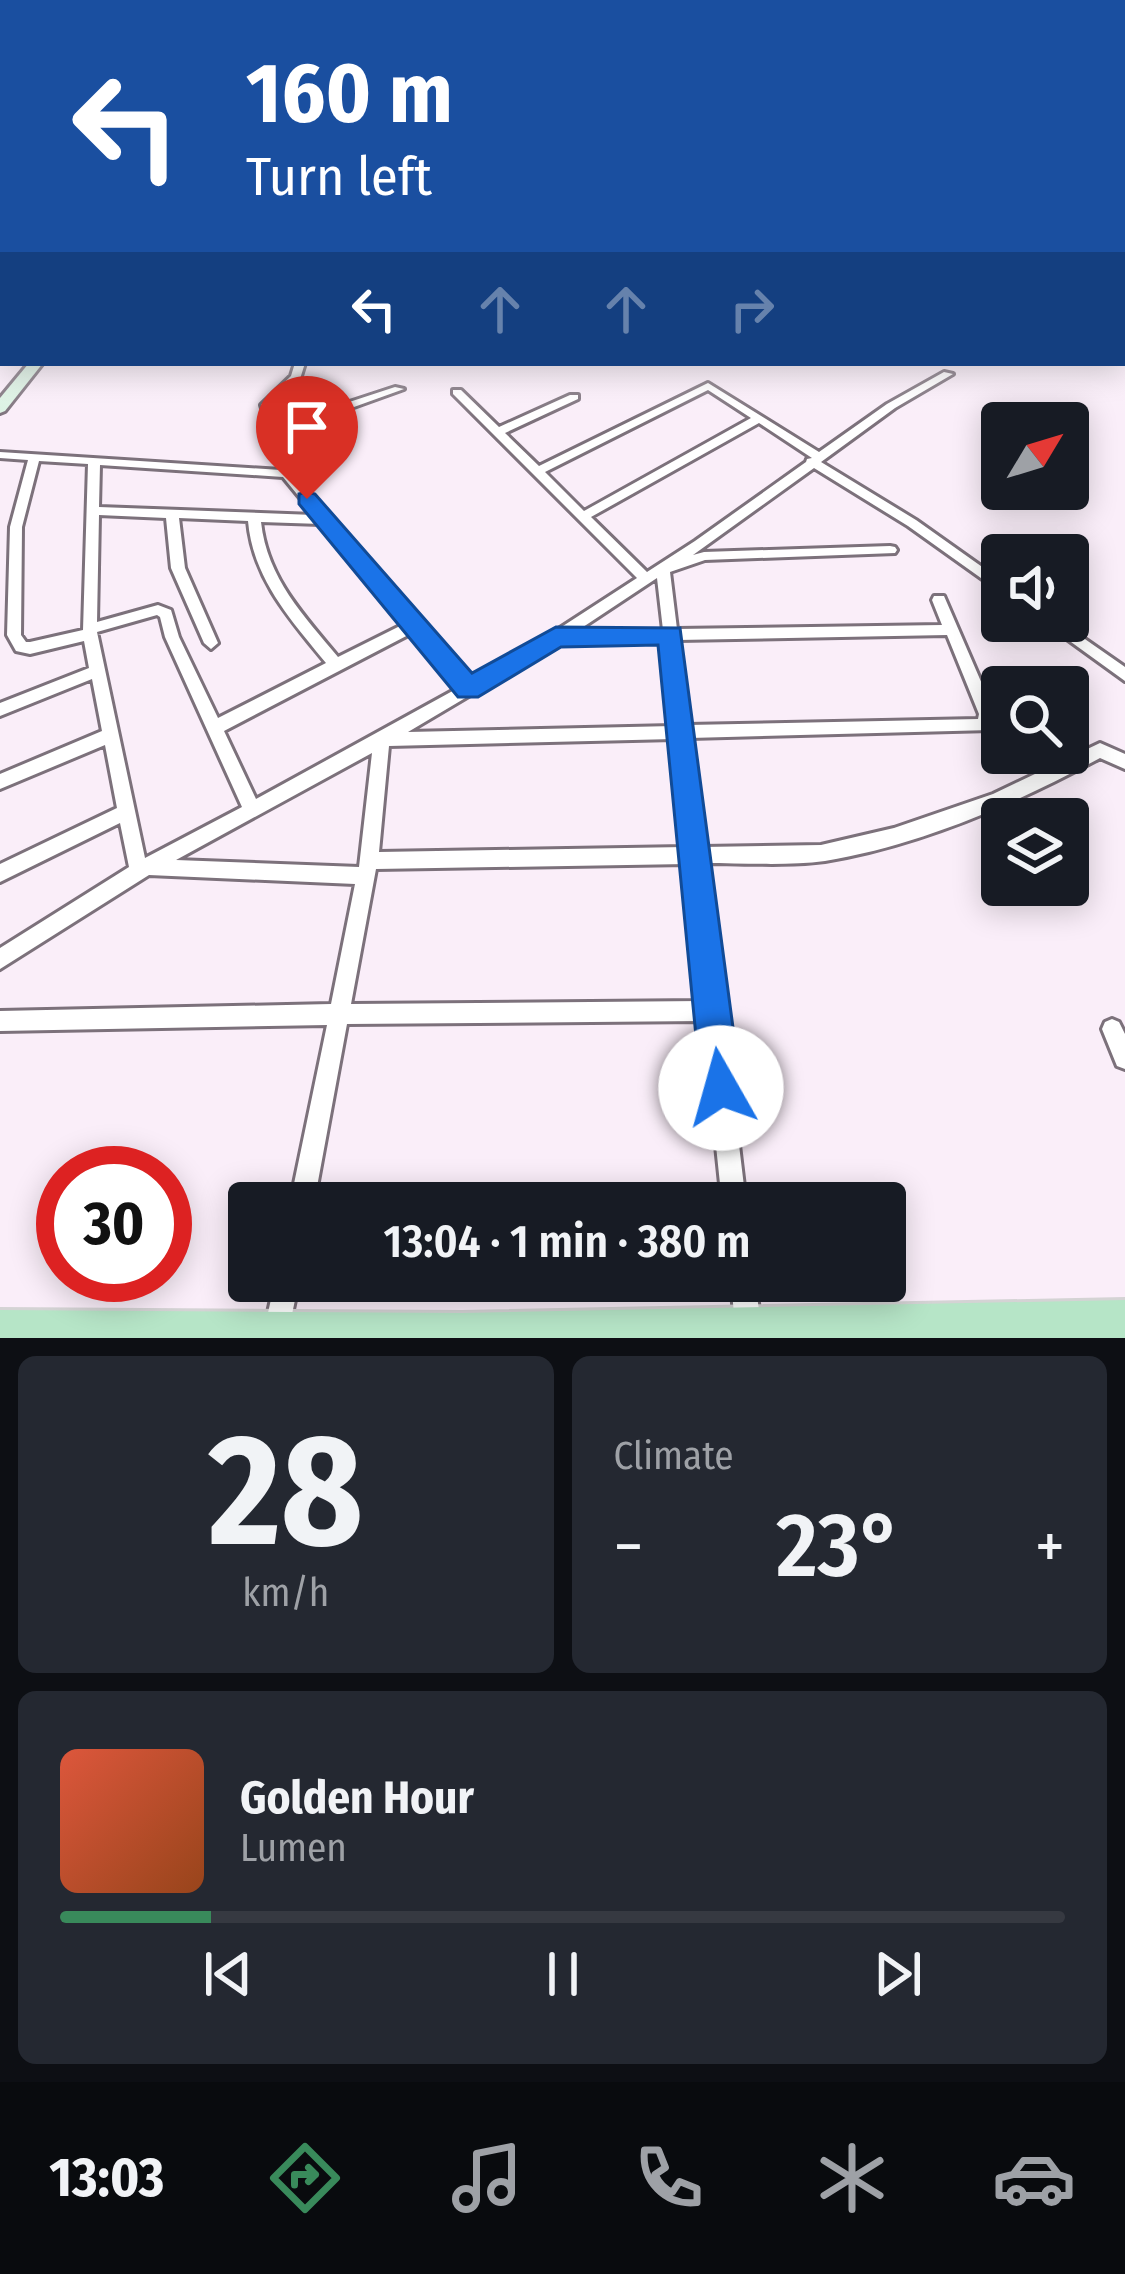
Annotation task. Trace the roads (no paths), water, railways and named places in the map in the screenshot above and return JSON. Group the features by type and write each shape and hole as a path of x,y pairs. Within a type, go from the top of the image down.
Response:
{"main road":[{"path":"0,408 34,366"},
{"path":"0,1331 276,1337 1125,1320"}],"street":[{"path":"299,366 296,377 266,406 288,476 468,689"},
{"path":"0,959 144,869 556,637 654,574 814,459 948,374"},
{"path":"538,471 708,386 981,573"},
{"path":"0,455 288,476 344,445 347,438 334,421 335,410 399,389"},
{"path":"457,392 584,516 654,574 670,635 732,1182"},
{"path":"498,432 574,397"},
{"path":"584,516 760,418"},
{"path":"35,457 16,526 14,635 21,647 163,610 254,811"},
{"path":"94,463 90,632 108,736 144,869"},
{"path":"92,511 325,520"},
{"path":"172,513 178,568 211,643"},
{"path":"254,517 254,545 263,566 338,666"},
{"path":"654,574 704,556 890,550"},
{"path":"382,739 985,725 987,714 940,600"},
{"path":"214,728 414,625"},
{"path":"556,637 951,630"},
{"path":"1079,642 1125,675"},
{"path":"0,710 97,671"},
{"path":"0,782 108,736"},
{"path":"306,1182 367,869 382,739"},
{"path":"144,869 367,869 821,853 879,842 1005,799 1100,750 1125,762"},
{"path":"0,873 127,812"},
{"path":"0,1021 712,1011"},
{"path":"1112,1029 1125,1058"},
{"path":"276,1337 283,1302"},
{"path":"745,1302 748,1328"}]}
